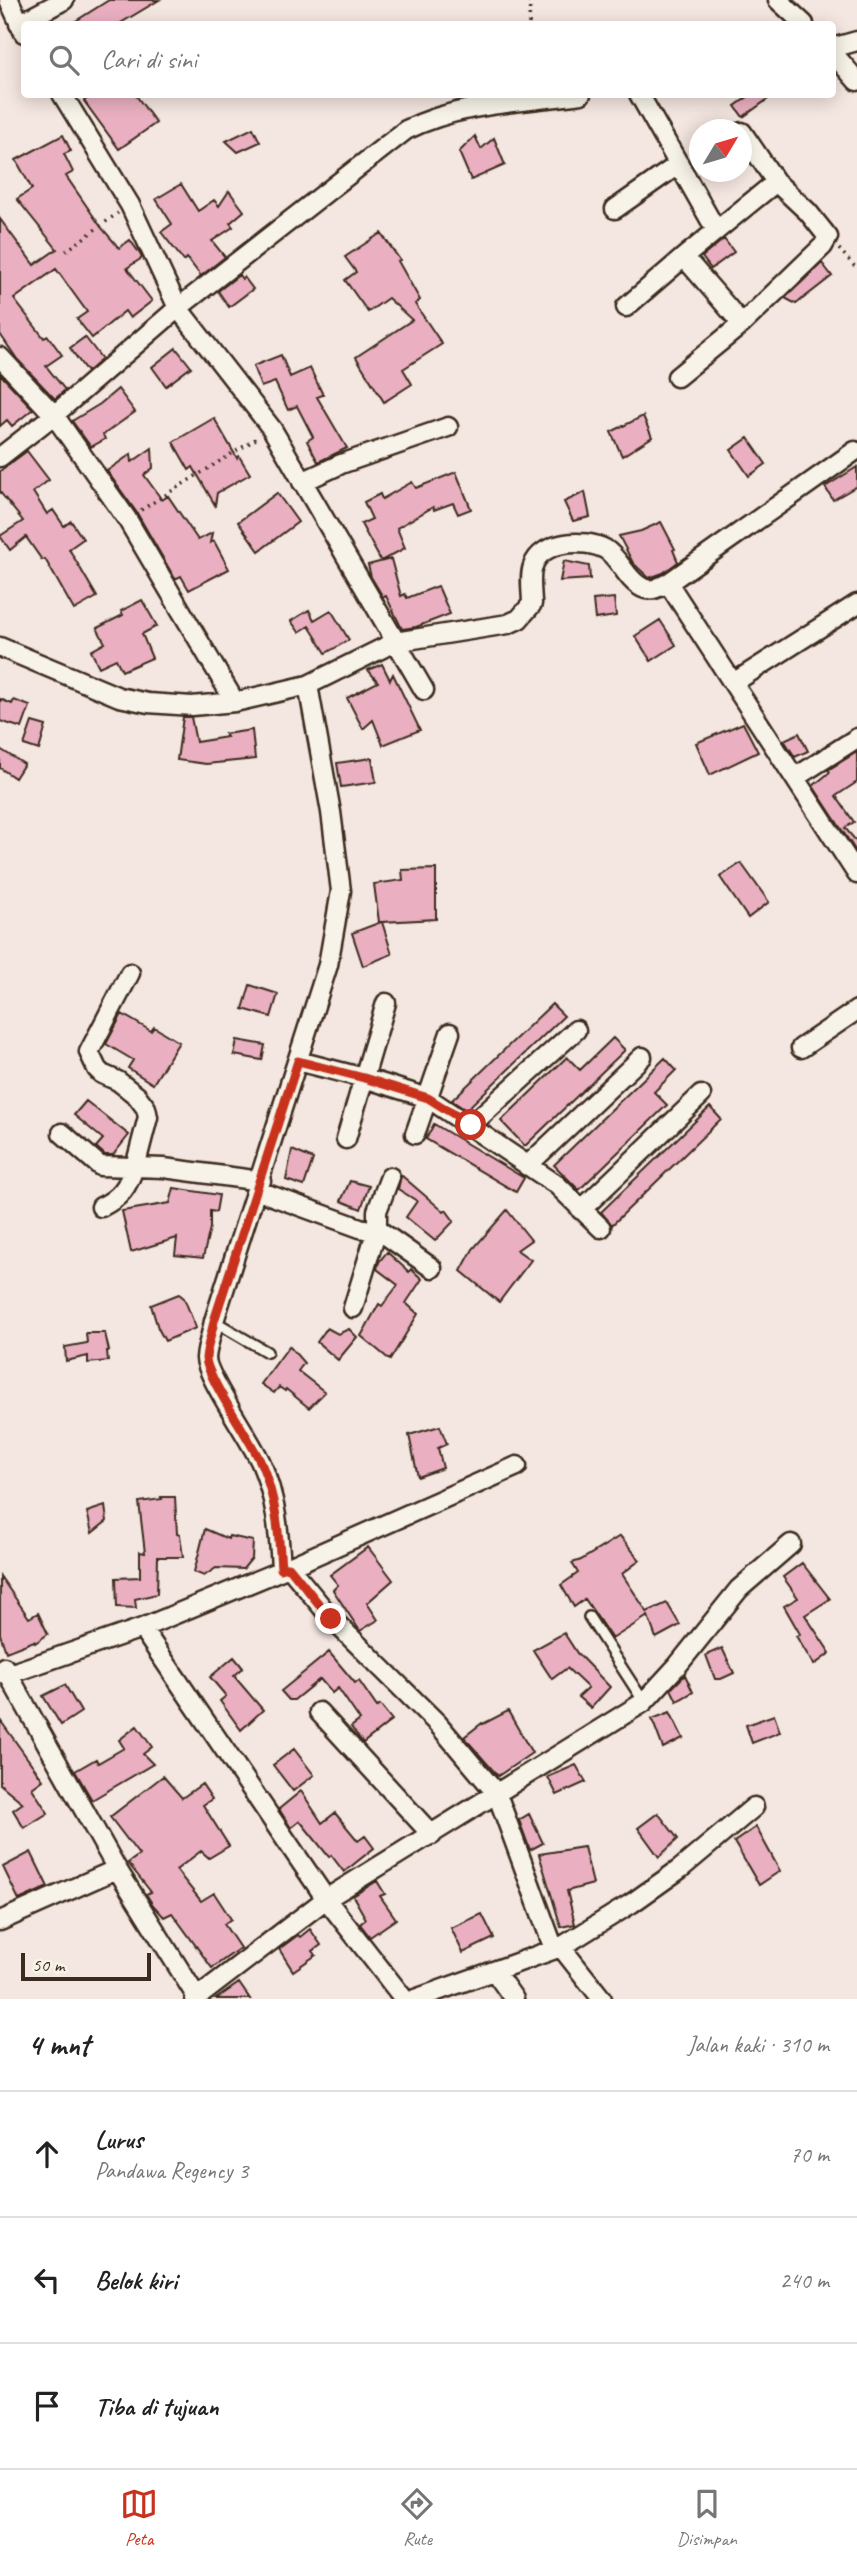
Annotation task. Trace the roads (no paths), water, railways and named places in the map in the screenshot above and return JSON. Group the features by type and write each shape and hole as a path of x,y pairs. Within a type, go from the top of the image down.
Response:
{"street":[{"path":"9,0 21,27"},
{"path":"34,21 64,0"},
{"path":"778,0 801,21"},
{"path":"836,49 857,41"},
{"path":"836,55 857,81"},
{"path":"64,98 130,205 178,308 272,429 424,690"},
{"path":"0,457 54,415 178,308 405,130 444,113 550,98"},
{"path":"641,98 716,230"},
{"path":"677,377 742,324 823,247 828,237 808,212 776,182 752,144"},
{"path":"615,209 679,164"},
{"path":"626,307 776,182"},
{"path":"684,257 742,324"},
{"path":"0,357 54,415 127,519 235,702"},
{"path":"302,482 341,464 448,426"},
{"path":"0,647 119,697 148,703 192,706 235,702 308,685 395,642 508,624 519,619 532,604 532,567 545,549 561,545 594,545 606,550 635,583 653,590 668,583 855,451"},
{"path":"668,583 857,874"},
{"path":"733,683 857,604"},
{"path":"308,685 331,812 341,891 331,951 214,1321 206,1360 211,1377 249,1438 272,1491 285,1568 331,1619 438,1724 498,1794 557,1948 603,1999"},
{"path":"796,777 857,738"},
{"path":"101,1207 120,1196 129,1183 148,1117 146,1108 136,1096 97,1069 89,1052 130,973"},
{"path":"346,1139 386,1003"},
{"path":"801,1048 854,1018"},
{"path":"471,1125 576,1030"},
{"path":"415,1134 450,1033"},
{"path":"527,1166 642,1057"},
{"path":"298,1061 428,1098 557,1185 601,1228"},
{"path":"581,1210 701,1095"},
{"path":"62,1133 100,1166 164,1168 258,1185 369,1230 377,1228"},
{"path":"353,1308 377,1228 377,1211 390,1177"},
{"path":"377,1228 432,1268"},
{"path":"517,1466 142,1628 3,1669 117,1869 197,1999 326,1899 644,1702 678,1665 738,1589 791,1544"},
{"path":"142,1628 326,1899 404,1999"},
{"path":"319,1712 432,1835"},
{"path":"415,1999 557,1948 632,1903 680,1869 754,1807"},
{"path":"0,1921 117,1869"},
{"path":"495,1972 514,1999"}],"lane":[{"path":"214,1321 267,1352"},
{"path":"589,1617 644,1702"}]}
